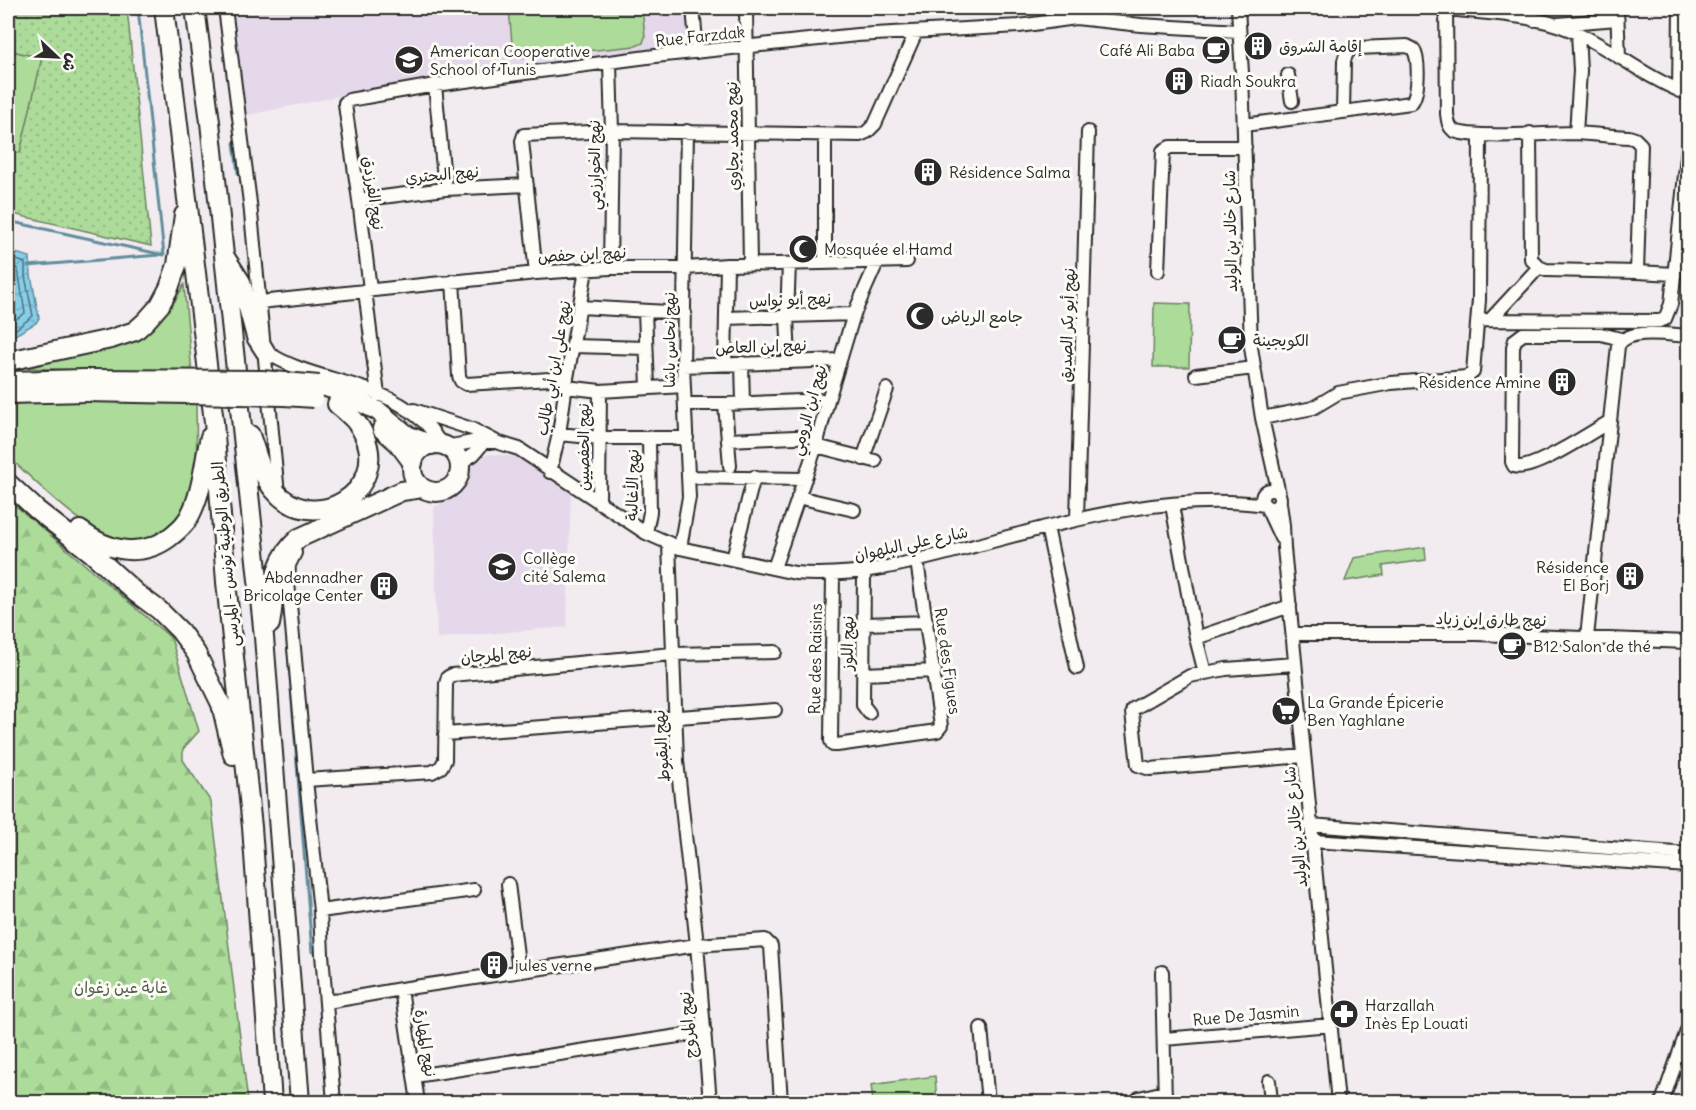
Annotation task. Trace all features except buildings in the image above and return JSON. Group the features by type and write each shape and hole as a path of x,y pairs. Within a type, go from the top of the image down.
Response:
{"highway":[{"name":"الطريق الوطنية تونس - المرسى","path":"164,8 214,422 226,582 252,827 272,1102"},
{"name":"الطريق الوطنية تونس - المرسى","path":"195,8 210,122 264,637 300,1102"},
{"path":"8,361 111,339 135,331 146,321 160,305 173,278 188,192"},
{"path":"223,254 241,282 256,337 265,351"},
{"path":"8,394 86,386 262,380 316,392 338,392 378,411 407,435 440,446 457,457 459,474 455,482 449,489 431,492 422,488 416,481 413,463 417,454 424,448 440,446"},
{"path":"8,381 86,386"},
{"path":"8,399 27,392"},
{"path":"241,409 266,480 278,495 302,508 332,508 343,503 357,491 365,479 369,451 366,437 359,425 337,404 316,392"},
{"path":"337,404 346,405 374,422 398,443 413,463"},
{"path":"8,470 38,498 93,539 107,546 139,551 166,540 182,528 188,519 199,493 214,422"},
{"path":"8,483 37,510 159,610 196,653 221,704 252,827"},
{"path":"264,637 271,619 273,584 278,566 299,538 402,491 422,488"}],"street":[{"path":"225,8 249,193 278,495"},
{"path":"693,8 697,52"},
{"name":"نهج محمد بجاوي","path":"746,8 750,134 750,264"},
{"name":"شارع خالد بن الوليد","path":"1238,8 1251,347 1269,452 1273,495 1283,525 1338,1102"},
{"path":"1637,272 1641,145 1635,139 1576,133 1480,135 1454,130 1448,124 1445,8 1502,15 1533,14 1578,33 1684,93"},
{"path":"1680,8 1684,93"},
{"path":"1554,24 1617,13 1619,57"},
{"name":"Rue Farzdak","path":"346,101 435,85 697,52 857,35 1019,26 1076,18 1141,25 1238,30"},
{"path":"536,273 522,141 524,135 612,131 687,131 860,135 875,124 916,32"},
{"path":"1576,133 1580,71 1578,33"},
{"path":"1244,125 1343,112 1411,103 1417,94 1416,53 1413,49 1407,46 1349,50 1344,61 1343,112"},
{"name":"نهج الخوارزمي","path":"609,268 612,131 610,63"},
{"path":"1288,75 1292,101"},
{"path":"435,85 445,189"},
{"name":"نهج الفرزدق","path":"346,101 359,200 378,395"},
{"name":"نهج نحاس باشا","path":"675,546 689,497 683,366 687,131"},
{"name":"نهج أبو بكر الصديق","path":"1077,519 1088,132"},
{"path":"1530,133 1531,259 1539,267 1546,270 1675,274"},
{"path":"825,135 825,263"},
{"path":"1262,418 1313,408 1338,393 1391,383 1467,377 1473,372 1478,320 1480,135"},
{"path":"1158,271 1163,151 1170,147 1245,147"},
{"path":"1478,320 1659,321 1665,319 1669,312 1675,274 1689,147"},
{"name":"نهج البحتري","path":"359,200 445,189 527,185"},
{"name":"نهج ابن حفص","path":"260,302 453,281 609,268 686,268 750,264 907,261"},
{"name":"نهج ابن الرومي","path":"774,568 817,441 854,314 877,262"},
{"path":"789,264 789,362"},
{"path":"725,364 727,265"},
{"path":"1491,320 1539,267"},
{"name":"نهج علي ابن أبي طالب","path":"550,472 559,434 586,270"},
{"path":"453,281 459,376 466,384 566,383 600,391 684,386"},
{"path":"580,307 684,313"},
{"path":"645,311 648,387"},
{"name":"نهج أبو نواس","path":"727,318 854,314"},
{"path":"1609,422 1534,464 1519,468 1514,466 1512,462 1513,347 1515,340 1523,334 1601,334 1621,339 1629,335 1644,334 1689,336"},
{"path":"1587,638 1615,360 1621,339"},
{"path":"573,346 646,348"},
{"path":"265,351 294,368 325,376 407,408 472,429 490,442"},
{"name":"نهج ابن العاص","path":"683,366 840,360"},
{"path":"742,363 743,403"},
{"path":"1196,375 1254,368"},
{"path":"729,440 817,441 869,460 886,389"},
{"name":"نهج الحفصيين","path":"599,503 600,391"},
{"path":"685,404 828,399"},
{"path":"725,404 730,466"},
{"path":"407,408 427,424 440,446 490,442"},
{"path":"559,434 600,438 687,438"},
{"name":"نهج الأغالبة","path":"646,533 650,512 649,437"},
{"path":"459,464 490,442"},
{"name":"شارع علي البلهوان","path":"490,442 524,452 550,472 646,533 675,546 795,573 864,572 917,561 1077,519 1129,510 1226,502 1266,506"},
{"path":"687,477 805,479"},
{"path":"733,559 754,477"},
{"path":"1226,502 1273,495"},
{"path":"1266,506 1263,500 1273,495"},
{"path":"798,497 854,510"},
{"path":"1172,505 1196,638 1205,673"},
{"name":"شارع خالد بن الوليد","path":"1266,506 1284,548"},
{"path":"1047,527 1077,668"},
{"path":"318,530 295,553 288,572 320,911 334,1102"},
{"name":"نهج اليقبوط","path":"675,546 672,654 677,761 697,945"},
{"name":"Rue des Figues","path":"833,745 937,730 941,726 917,561"},
{"name":"نهج اللوز","path":"864,572 863,705 869,713"},
{"name":"Rue des Raisins","path":"833,574 831,741 833,745"},
{"path":"1196,638 1290,606"},
{"path":"864,624 927,622"},
{"name":"نهج طارق ابن زياد","path":"1293,634 1466,634 1689,642"},
{"name":"نهج المرجان","path":"306,780 432,772 441,767 445,760 446,684 448,677 452,675 672,654 775,652"},
{"path":"1295,664 1226,669 1190,676 1133,709 1132,712 1138,765 1150,769 1304,756"},
{"path":"863,674 934,671"},
{"path":"445,734 775,710"},
{"path":"1310,825 1689,854"},
{"path":"1313,841 1689,866"},
{"path":"508,884 519,971"},
{"path":"320,911 474,890"},
{"path":"327,1002 401,988 697,945 765,940 771,946 781,1102"},
{"name":"نهج المروج","path":"697,945 710,1102"},
{"path":"1139,1100 1165,1097 1162,972"},
{"name":"نهج المهارة","path":"401,988 418,1102"},
{"name":"Rue De Jasmin","path":"1164,1039 1332,1025"},
{"path":"981,1028 988,1102"},
{"path":"1662,1102 1689,1028"},
{"path":"415,1076 705,1032"},
{"path":"1269,1081 1271,1102"}],"shaded area":[{"name":"American Cooperative School of Tunis","path":"228,8 691,8 694,45 402,83 243,116"},
{"name":"Collège cité Salema","path":"489,454 522,457 571,489 567,627 437,638 434,507 457,496 472,464 480,457"}],"green space":[{"path":"8,8 127,8 151,246 8,213 8,151 20,153 42,58 8,50"},
{"path":"509,8 642,8 645,37 643,43 636,46 516,58 513,56"},
{"path":"8,50 42,58 20,154 8,151"},
{"path":"184,285 192,374 26,368 136,336 158,323"},
{"path":"1154,303 1190,304 1189,367 1153,367"},
{"path":"22,402 196,404 197,442 194,481 181,515 168,528 151,538 137,541 122,540 94,529 52,497 8,454 8,408"},
{"name":"غابة عين زغوان","path":"8,499 171,638 199,731 183,749 183,760 211,802 248,1102 8,1102"},
{"path":"1425,547 1426,560 1383,566 1384,575 1345,581 1354,558"},
{"path":"935,1076 937,1102 873,1102 871,1085"}],"water":[{"path":"8,251 30,257 39,318 36,323 8,339"}],"waterway":[{"path":"138,8 164,255"},
{"path":"234,143 238,173"},
{"path":"8,221 164,255"},
{"path":"28,266 159,255"},
{"path":"284,601 312,952"}],"place":[{"name":"إقامة الشروق","path":"1258,46"},
{"name":"Café Ali Baba","path":"1216,50"},
{"name":"American Cooperative School of Tunis","path":"409,60"},
{"name":"Riadh Soukra","path":"1179,81"},
{"name":"Résidence Salma","path":"928,172"},
{"name":"Mosquée el Hamd","path":"803,249"},
{"name":"جامع الرياض","path":"920,316"},
{"name":"الكويجينة","path":"1232,340"},
{"name":"Résidence Amine","path":"1562,382"},
{"name":"Collège cité Salema","path":"502,567"},
{"name":"Résidence El Borj","path":"1630,576"},
{"name":"Abdennadher Bricolage Center","path":"384,586"},
{"name":"B12 Salon de thé","path":"1512,646"},
{"name":"La Grande Épicerie Ben Yaghlane","path":"1286,711"},
{"name":"jules verne","path":"494,965"},
{"name":"Harzallah Inès Ep Louati","path":"1344,1014"}]}
